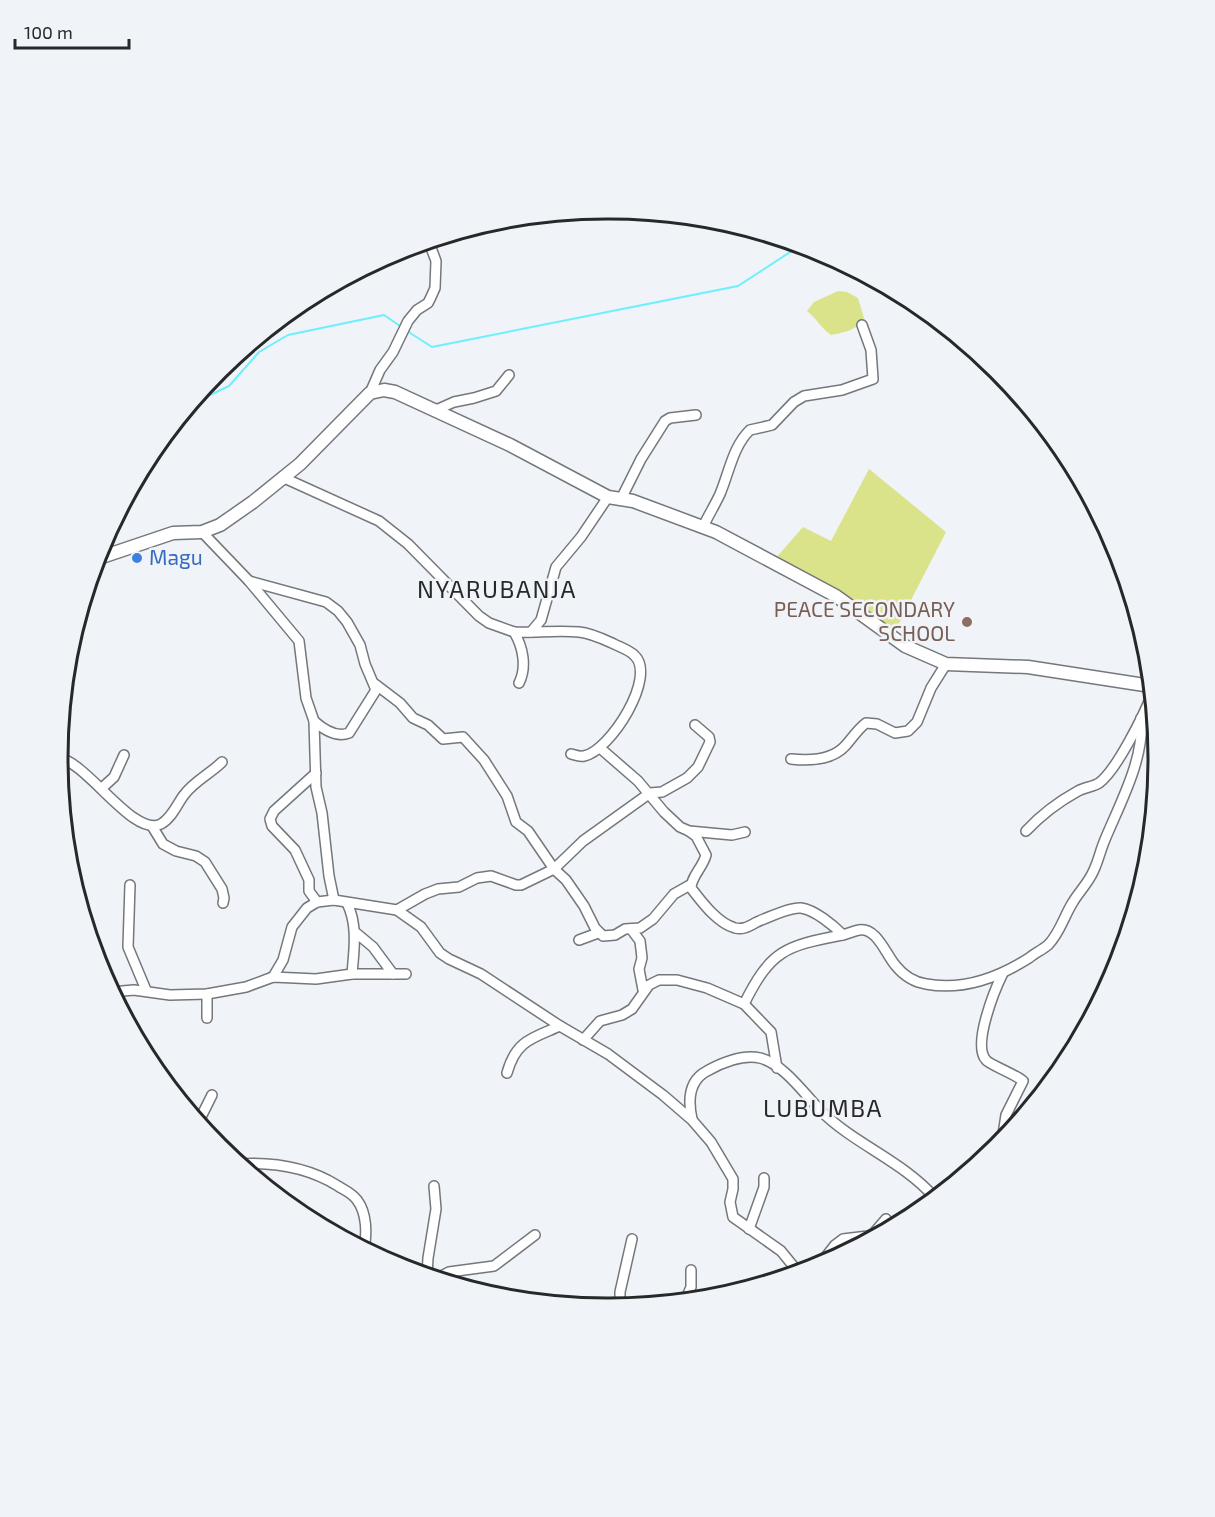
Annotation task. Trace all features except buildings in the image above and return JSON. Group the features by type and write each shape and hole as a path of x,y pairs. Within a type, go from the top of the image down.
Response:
{"street":[{"path":"108,555 173,534 202,532 220,525 254,502 300,464 370,393 380,370 393,352 408,321 417,310 428,303 435,288 436,261 431,248"},
{"path":"703,527 719,496 733,459 750,430 772,425 794,402 804,396 842,390 873,379 871,350 862,325"},
{"path":"436,410 454,402 496,391 509,375"},
{"path":"370,393 384,390 395,392 510,445 608,497 633,501 716,532 836,596 905,646 946,664 1028,667 1142,685"},
{"path":"621,499 641,459 665,421 679,416 696,416"},
{"path":"282,477 379,521 408,544 479,616 489,623 513,632 580,632 599,637 635,655 640,663 641,683 619,725 600,748 585,756 571,754"},
{"path":"531,632 541,620 556,567 581,537 608,497"},
{"path":"202,532 249,581 299,641 306,698 314,720 317,796 322,813 334,900"},
{"path":"249,581 326,602 338,611 354,633 375,684 374,694 349,733 344,735 326,730 314,720"},
{"path":"513,632 523,656 523,675 519,683"},
{"path":"791,759 810,761 841,750 866,723 878,724 895,733 908,731 917,722 931,688 946,664"},
{"path":"375,684 400,703 413,718 428,725 443,739 459,736 465,738 484,760 507,796 516,822 528,831 554,869 566,880 584,906 598,933 606,937 640,928 646,924 674,894 690,885 706,855 696,836 672,820 628,771 600,748"},
{"path":"1026,831 1045,812 1080,790 1101,782 1116,762 1145,710"},
{"path":"744,1004 768,964 785,950 860,930 872,933 896,967 914,981 925,984 956,986 1003,973 1047,946 1073,901 1092,874 1115,821 1137,757 1142,737 1141,718"},
{"path":"398,910 425,894 438,889 459,887 477,878 491,876 521,885 554,869 583,840 650,793 662,792 674,787 698,767 710,742 709,737 695,725"},
{"path":"102,788 114,777 124,755"},
{"path":"68,763 102,788 132,817 143,824 152,826 161,824 170,817 192,785 222,762"},
{"path":"316,773 274,811 270,823 295,850 309,880 309,891 316,902"},
{"path":"152,826 163,844 176,851 196,856 205,862 222,889 223,903"},
{"path":"689,831 732,836 746,832"},
{"path":"130,885 128,947 146,990"},
{"path":"690,885 712,913 729,926 748,927 787,911 802,908 828,922 843,935"},
{"path":"273,977 283,960 292,927 307,908 316,902 334,900 398,910 421,927 440,953 482,974 623,1065 692,1120 711,1142 733,1179 730,1210 733,1216 781,1251 793,1265"},
{"path":"347,903 355,932 352,974"},
{"path":"632,929 640,941 642,958 639,969 644,990"},
{"path":"355,932 372,947 393,974"},
{"path":"579,940 598,933"},
{"path":"1003,973 992,995 982,1037 983,1054 987,1061 1023,1081 1006,1116 1005,1124"},
{"path":"121,991 146,990 170,995 207,994 246,987 273,977 316,979 352,974 406,974"},
{"path":"583,1040 600,1021 622,1015 632,1009 644,990 659,980 677,980 707,988 744,1004 771,1032 777,1068"},
{"path":"207,994 207,1018"},
{"path":"507,1073 521,1045 534,1036 560,1026"},
{"path":"692,1120 689,1106 696,1079 729,1061 759,1058 790,1078 823,1112 896,1164 929,1192"},
{"path":"202,1115 212,1095"},
{"path":"252,1164 311,1173 325,1178 353,1195 364,1216 365,1241"},
{"path":"749,1229 764,1186 764,1178"},
{"path":"427,1267 436,1209 434,1186"},
{"path":"882,1223 886,1219"},
{"path":"446,1274 494,1266 535,1235"},
{"path":"832,1249 843,1239 857,1237"},
{"path":"620,1298 632,1239"},
{"path":"690,1292 691,1270"}],"green space":[{"path":"838,291 847,292 858,298 864,318 854,328 831,335 807,311 814,302"},
{"path":"869,469 946,532 894,633 775,559 803,527 831,541"}],"waterway":[{"path":"407,331 432,347 738,286 792,251"},
{"path":"208,396 229,386 259,352 288,335 384,315 403,328"}],"place":[{"name":"Magu","path":"137,558"},
{"name":"PEACE SECONDARY SCHOOL","path":"967,622"}],"district":[{"name":"NYARUBANJA","path":"497,590"},
{"name":"LUBUMBA","path":"823,1109"}]}
